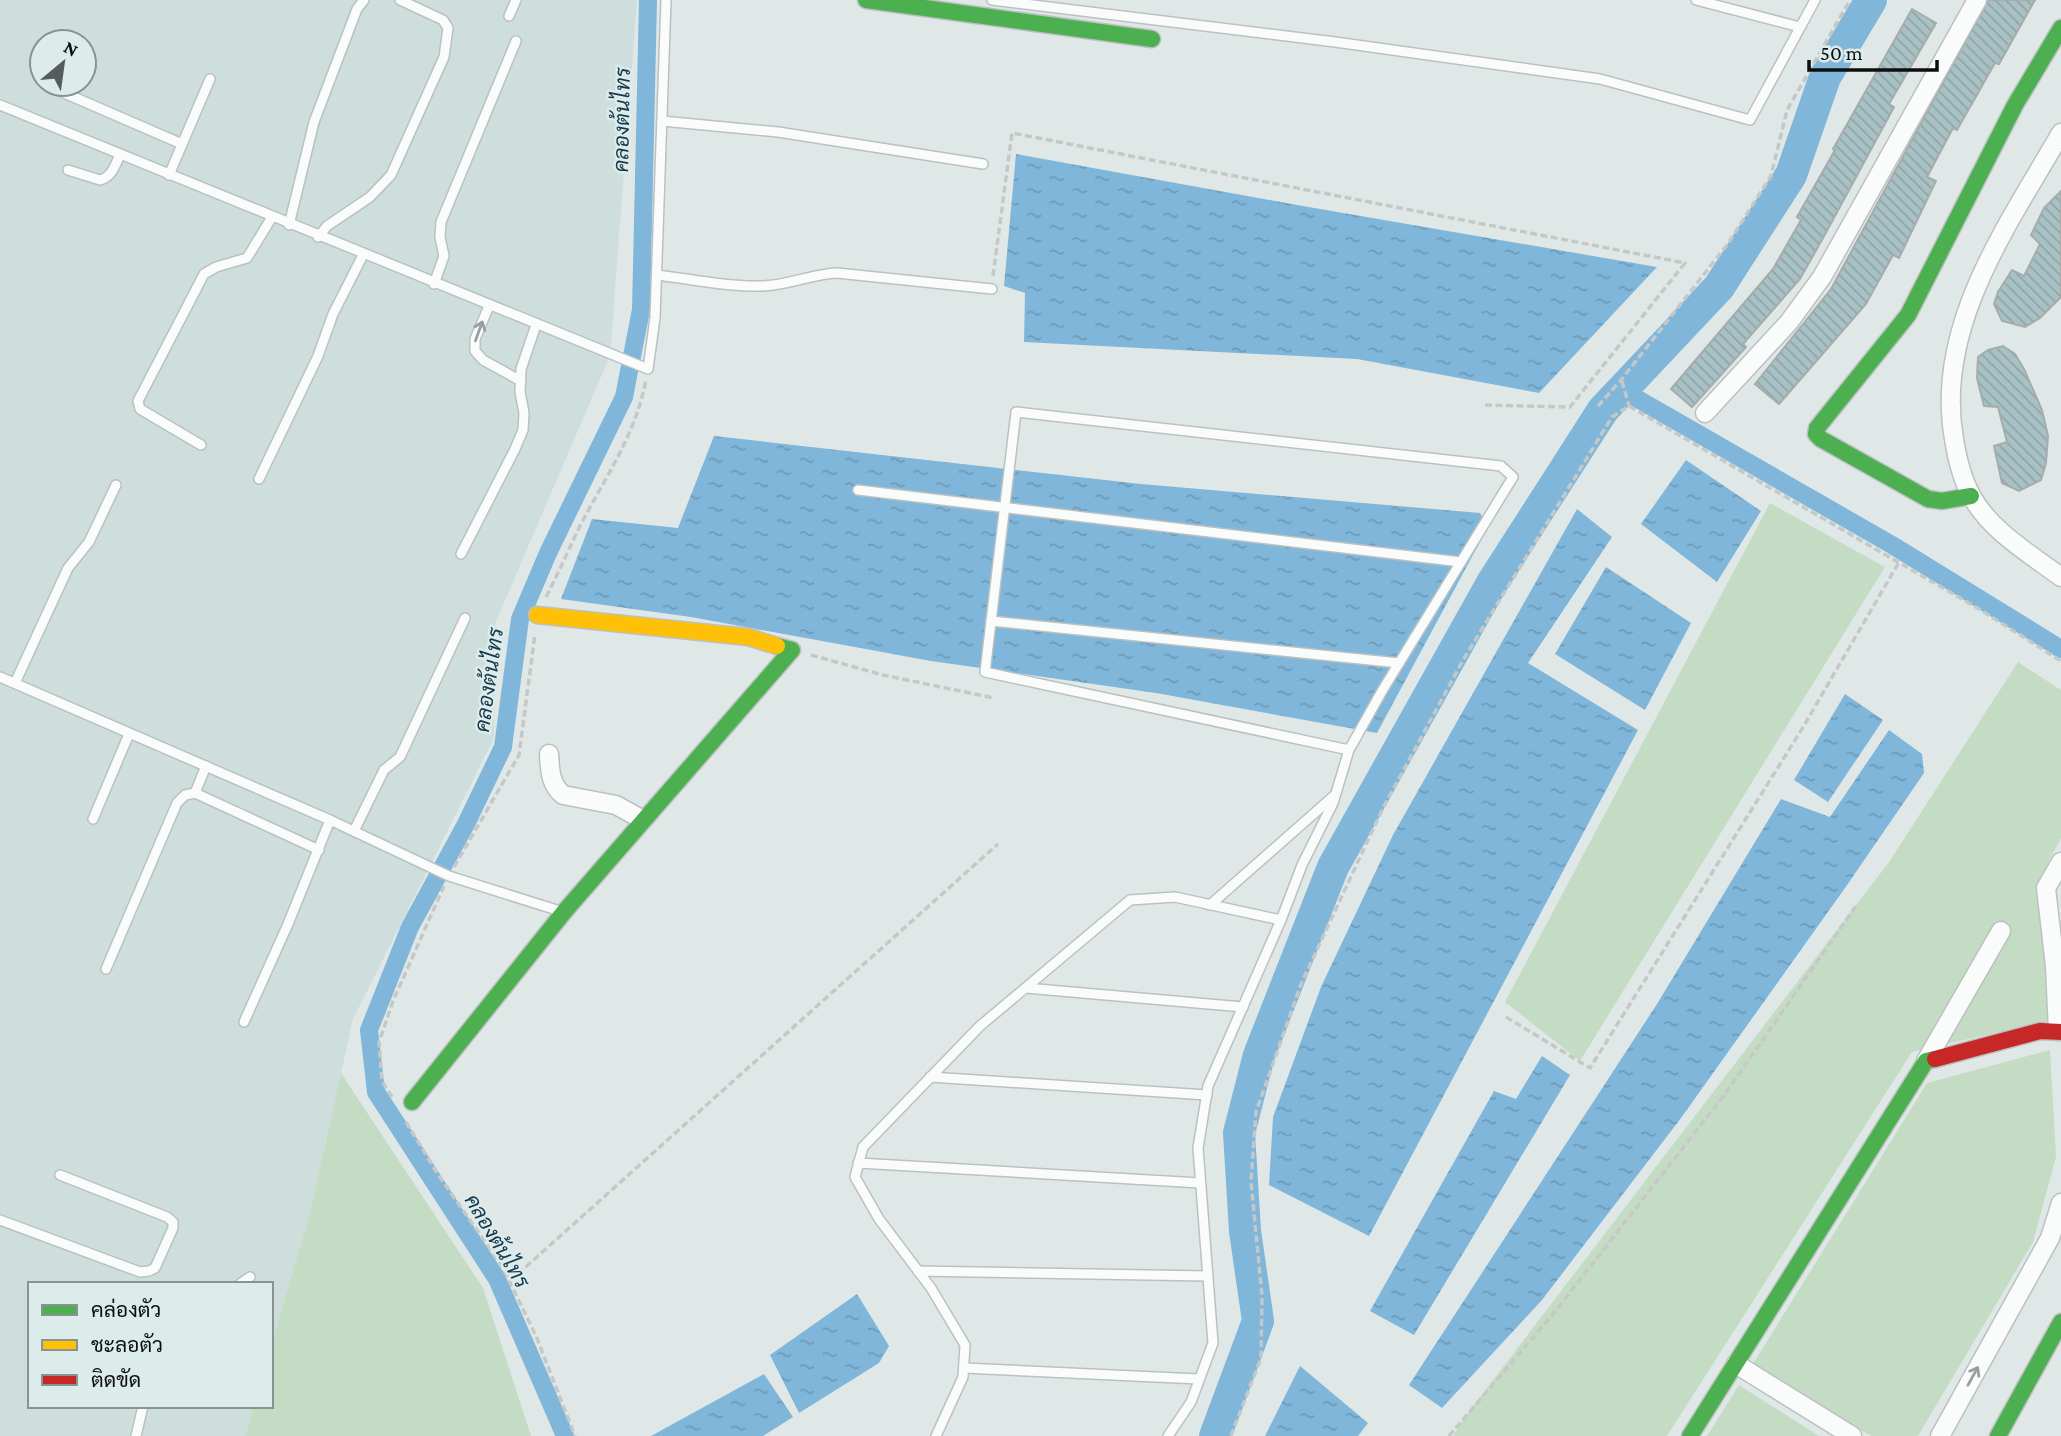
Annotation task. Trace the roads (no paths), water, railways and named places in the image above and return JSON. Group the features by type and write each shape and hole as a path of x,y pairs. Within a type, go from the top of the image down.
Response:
{"street":[{"path":"866,0 1152,39"},
{"path":"1705,413 1789,322 1822,277 1977,0"},
{"path":"1971,496 1942,501 1928,499 1821,439 1816,434 1817,428 1908,315 2015,105 2061,28"},
{"path":"2061,133 2004,232 1982,278 1964,320 1951,368 1952,425 1959,465 1971,496 1990,521 2061,577"},
{"path":"412,1102 564,912 792,650 748,637 537,615"},
{"path":"550,754 550,776 563,795 616,805 643,820"},
{"path":"1926,1061 2040,1031 2060,1031 2046,888 2061,862"},
{"path":"1690,1436 1926,1061 2001,931"},
{"path":"1940,1436 2050,1238 2061,1203"},
{"path":"1998,1436 2061,1322"},
{"path":"1736,1364 1852,1436"}],"lane":[{"path":"289,225 314,122 357,9 364,0"},
{"path":"318,237 327,226 370,197 391,175 444,57 448,28 443,20 400,0"},
{"path":"509,16 516,0"},
{"path":"0,106 648,369 655,318 666,0"},
{"path":"992,0 1335,42 1600,79 1750,120 1815,0"},
{"path":"1696,0 1717,3 1800,27"},
{"path":"434,284 444,256 440,237 442,222 516,41"},
{"path":"169,175 210,79"},
{"path":"76,98 182,144"},
{"path":"662,121 778,132 984,164"},
{"path":"68,170 100,180 105,179 110,175 120,155"},
{"path":"201,445 139,409 140,395 204,274 216,267 247,258 272,217"},
{"path":"259,479 318,356 333,314 363,255"},
{"path":"657,275 759,286 794,282 821,273 836,273 992,289"},
{"path":"489,306 475,339 475,351 483,360 521,381"},
{"path":"461,554 523,430 521,381 525,352 536,325"},
{"path":"1167,1436 1191,1402 1213,1343 1198,1148 1209,1086 1302,865 1336,793 1349,750 1513,477 1501,466 1016,412 985,672 1349,750"},
{"path":"15,683 68,568 89,541 116,485"},
{"path":"858,490 1461,562"},
{"path":"354,831 384,770 400,757 465,618"},
{"path":"992,621 1399,663"},
{"path":"0,677 330,820 446,874 564,912"},
{"path":"93,819 129,734"},
{"path":"195,793 206,766"},
{"path":"106,970 177,803 185,795 195,793 320,850"},
{"path":"1210,905 1336,793"},
{"path":"244,1022 320,850 330,820"},
{"path":"936,1436 963,1377 965,1345 918,1271 879,1219 855,1177 863,1147 980,1026 1130,900 1175,897 1280,919"},
{"path":"1026,988 1243,1007"},
{"path":"930,1077 1207,1095"},
{"path":"858,1163 1200,1183"},
{"path":"0,1220 140,1272 155,1268 173,1228 173,1222 167,1217 60,1175"},
{"path":"918,1271 1208,1276"},
{"path":"243,1282 250,1277"},
{"path":"964,1368 1199,1379"},
{"path":"136,1436 143,1408"}],"water":[{"path":"1016,154 1657,267 1539,393 1357,359 1024,342 1025,293 1004,286"},
{"path":"714,436 1141,484 1480,513 1488,527 1377,733 1156,693 931,661 691,617 561,599 592,519 678,528"},
{"path":"1686,460 1761,511 1717,582 1641,524"},
{"path":"1577,509 1612,537 1528,663 1638,730 1369,1236 1269,1185 1273,1117 1321,987 1393,835"},
{"path":"1606,567 1691,623 1645,710 1555,654"},
{"path":"1845,694 1883,720 1828,802 1794,780"},
{"path":"1889,730 1922,754 1924,773 1681,1118 1542,1300 1442,1408 1409,1385 1657,1004 1781,799 1830,817"},
{"path":"1542,1056 1570,1075 1414,1335 1370,1311 1494,1091 1516,1099"},
{"path":"857,1294 889,1346 879,1363 799,1413 770,1355"},
{"path":"1300,1366 1368,1423 1358,1436 1265,1436"},
{"path":"764,1374 793,1417 763,1436 651,1436"}],"waterway":[{"name":"คลองต้นไทร","path":"565,1436 497,1279 376,1092 369,1030 410,927 466,824 503,747 520,619 548,553 624,397 641,310 648,0"},
{"path":"1215,1436 1258,1321 1245,1231 1239,1133 1259,1055 1333,867 1492,583 1603,410 1719,287 1791,175 1825,77 1871,0"},
{"path":"1622,390 1892,545 2061,649"}]}
